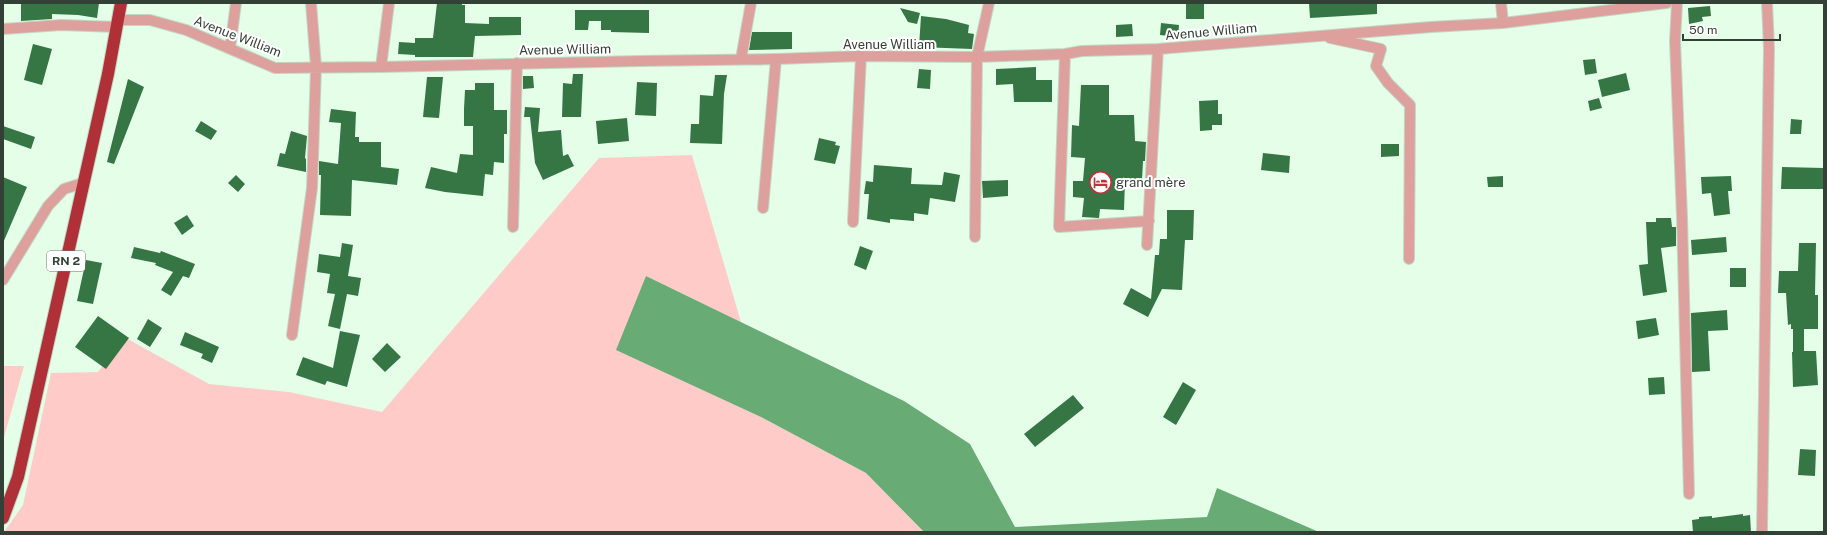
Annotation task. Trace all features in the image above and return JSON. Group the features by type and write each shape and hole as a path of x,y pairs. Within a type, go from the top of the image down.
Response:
{"highway":[{"name":"RN 2","path":"3,518 18,477 121,3"}],"street":[{"path":"230,48 236,3"},
{"path":"292,335 312,188 316,67 310,3"},
{"path":"381,67 389,3"},
{"path":"741,60 751,3"},
{"path":"975,237 976,58 989,3"},
{"path":"1501,3 1503,23"},
{"name":"Avenue William","path":"3,29 60,25 117,24 150,20 186,30 275,68 741,60 861,56 976,58 1158,49 1321,35 1503,23 1667,3"},
{"path":"1677,3 1675,41 1682,217 1689,494"},
{"path":"1762,532 1769,48 1766,3"},
{"path":"1321,35 1380,49 1376,66 1388,83 1410,105 1409,259"},
{"path":"1147,245 1158,49"},
{"path":"1065,54 1059,226 1149,220"},
{"path":"853,222 861,56"},
{"path":"763,208 776,59"},
{"path":"513,227 517,63"},
{"path":"3,280 48,206 64,189 83,183"}],"shaded area":[{"path":"692,155 741,322 646,276 761,417 866,473 924,532 4,532 23,505 51,373 98,372 124,337 209,384 289,392 382,412 599,158"},
{"path":"646,276 904,401 970,444 1015,527 1207,517 1217,488 1319,532 924,532 866,473 761,417 616,350"},
{"path":"3,366 24,366 3,441"}],"building":[{"path":"21,3 99,3 97,18 78,15 52,14 52,19 21,21"},
{"path":"437,3 462,3 462,5 465,5 465,23 489,24 489,17 521,17 521,35 475,36 473,57 415,57 415,55 398,54 399,42 415,43 415,38 433,38"},
{"path":"1186,3 1204,3 1204,19 1186,19"},
{"path":"1309,3 1377,3 1377,14 1310,18"},
{"path":"1710,6 1711,16 1702,17 1703,21 1689,24 1688,8"},
{"path":"900,8 920,13 917,24 908,22"},
{"path":"575,10 649,10 649,33 611,32 611,30 601,30 601,21 589,21 588,30 575,30"},
{"path":"921,16 946,19 969,25 968,33 974,34 972,49 919,47"},
{"path":"1161,23 1179,25 1178,37 1160,35"},
{"path":"1132,24 1133,36 1116,37 1116,25"},
{"path":"752,32 792,32 792,49 749,50"},
{"path":"33,44 52,49 42,85 24,80"},
{"path":"1595,59 1597,73 1585,75 1583,60"},
{"path":"1036,67 1036,80 1052,80 1052,102 1014,102 1013,84 996,85 996,69"},
{"path":"919,69 931,70 930,89 917,88"},
{"path":"1626,73 1630,90 1602,97 1598,80"},
{"path":"573,74 583,74 581,117 562,117 563,83 572,84"},
{"path":"715,75 727,75 724,94 722,144 690,143 691,124 699,124 700,95 713,96"},
{"path":"523,76 533,76 534,88 523,89"},
{"path":"427,77 443,77 439,118 423,117"},
{"path":"128,79 144,87 114,164 107,162"},
{"path":"637,82 657,83 656,116 635,115"},
{"path":"475,83 494,83 494,110 507,110 507,134 504,134 504,163 494,162 493,175 485,174 483,196 445,192 425,188 431,167 457,173 460,154 473,155 473,126 464,126 464,109 465,90 475,90"},
{"path":"1081,85 1109,85 1109,115 1134,115 1135,141 1146,142 1142,180 1125,180 1124,210 1100,209 1099,218 1082,217 1084,198 1073,197 1073,181 1083,181 1085,158 1071,157 1072,125 1079,126"},
{"path":"1599,98 1602,108 1590,111 1588,101"},
{"path":"1218,100 1218,114 1222,114 1222,125 1212,125 1212,130 1200,131 1199,101"},
{"path":"525,107 540,108 538,132 561,130 563,156 568,154 574,166 543,180 535,163 530,117 524,117"},
{"path":"331,109 356,112 355,137 359,137 359,142 381,142 381,167 399,169 397,185 352,180 351,216 320,215 321,175 319,175 319,161 338,164 341,123 329,122"},
{"path":"627,118 629,141 598,144 596,121"},
{"path":"1791,119 1802,120 1801,134 1790,134"},
{"path":"201,121 217,131 211,140 195,131"},
{"path":"3,126 35,137 31,149 3,139"},
{"path":"291,131 307,136 305,158 306,172 277,166 280,153 285,154"},
{"path":"819,138 836,142 835,145 840,146 835,164 814,160"},
{"path":"1381,144 1399,144 1399,156 1381,157"},
{"path":"1263,153 1290,156 1289,173 1261,170"},
{"path":"874,165 912,168 911,184 942,185 944,172 960,175 955,202 930,198 928,215 914,213 914,221 890,219 890,223 867,219 869,194 864,194 866,181 873,182"},
{"path":"1782,167 1824,168 1824,189 1781,189"},
{"path":"236,175 245,184 238,192 228,183"},
{"path":"1503,176 1503,187 1488,187 1487,177"},
{"path":"1731,176 1732,191 1728,191 1730,214 1714,216 1711,193 1702,194 1701,177"},
{"path":"3,177 27,187 3,243"},
{"path":"1008,180 1008,196 983,198 982,181"},
{"path":"1167,210 1194,210 1193,240 1185,240 1182,290 1162,289 1148,317 1123,304 1131,288 1151,299 1155,255 1159,255 1160,239 1167,239"},
{"path":"187,215 194,226 182,235 174,223"},
{"path":"1656,218 1671,218 1672,227 1676,227 1676,246 1661,248 1667,292 1643,296 1639,265 1648,264 1646,222 1656,222"},
{"path":"1726,237 1727,252 1692,255 1691,240"},
{"path":"342,243 353,245 348,276 361,278 358,296 347,294 340,329 328,326 335,294 327,293 330,274 317,272 319,254 340,257"},
{"path":"1799,243 1816,243 1815,295 1818,295 1818,329 1804,329 1804,351 1816,351 1818,385 1793,387 1793,329 1791,329 1791,324 1788,325 1786,293 1778,293 1779,271 1798,271"},
{"path":"860,246 873,251 866,270 854,265"},
{"path":"134,247 160,253 161,251 195,264 189,278 183,276 171,296 161,290 173,272 155,265 156,263 131,258"},
{"path":"86,260 102,263 93,304 77,301"},
{"path":"1730,268 1746,268 1746,287 1730,287"},
{"path":"1727,310 1728,330 1708,331 1710,371 1692,372 1691,313"},
{"path":"98,316 129,338 106,369 75,347"},
{"path":"1656,318 1659,335 1638,339 1636,321"},
{"path":"148,319 162,328 150,347 137,339"},
{"path":"340,331 360,335 347,387 327,381 325,385 296,375 303,357 333,368"},
{"path":"185,332 219,347 212,363 201,358 203,354 180,345"},
{"path":"387,343 401,357 385,372 372,359"},
{"path":"1664,377 1665,394 1649,395 1648,378"},
{"path":"1183,382 1196,390 1176,425 1163,417"},
{"path":"1073,395 1084,408 1035,447 1024,434"},
{"path":"1800,449 1816,450 1815,476 1798,475"},
{"path":"1743,514 1743,516 1750,515 1751,532 1693,532 1692,520 1699,519 1699,517 1712,516 1712,518"}],"place":[{"name":"grand mère","path":"1100,182"}]}
